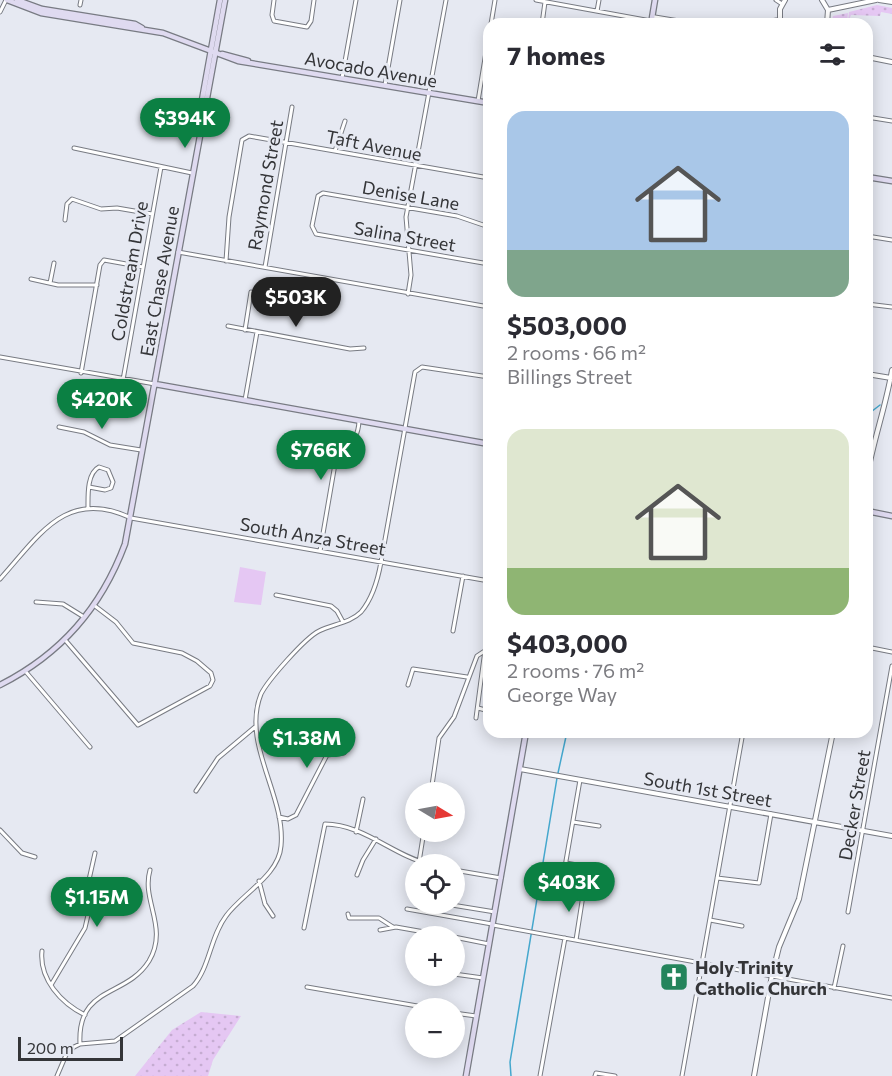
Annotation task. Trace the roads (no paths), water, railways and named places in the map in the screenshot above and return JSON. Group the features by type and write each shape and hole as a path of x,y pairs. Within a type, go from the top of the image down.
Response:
{"main road":[{"path":"7,0 41,13 144,30"},
{"path":"17,0 42,9 135,24 144,30"},
{"name":"East Chase Avenue","path":"216,52 220,0"},
{"name":"East Chase Avenue","path":"0,685 26,672 66,641 95,606 117,566 131,518 202,115 206,110 225,0"},
{"path":"652,18 655,0"},
{"name":"Avocado Avenue","path":"144,30 172,36 231,59 483,102"},
{"path":"873,178 892,181"},
{"path":"155,384 483,443"},
{"path":"873,512 892,516"},
{"path":"466,1076 525,738"}],"street":[{"path":"0,12 7,0"},
{"path":"80,5 81,0"},
{"path":"274,0 272,15 274,21 307,27 311,21 314,0"},
{"path":"342,78 356,0"},
{"path":"385,86 400,0"},
{"path":"408,294 411,275 406,229 408,207 446,0"},
{"path":"492,18 495,0"},
{"path":"536,0 635,18"},
{"path":"597,11 599,0"},
{"path":"776,0 783,2 780,18"},
{"path":"822,0 828,10 827,18"},
{"path":"828,10 877,0 892,2"},
{"path":"543,18 546,1"},
{"path":"873,58 892,62"},
{"path":"477,101 483,68"},
{"name":"Raymond Street","path":"265,267 284,142 292,106"},
{"path":"873,118 892,121"},
{"path":"335,151 345,121"},
{"name":"Taft Avenue","path":"226,261 229,217 242,140 249,136 415,167 483,177"},
{"path":"74,148 192,173"},
{"name":"Coldstream Drive","path":"123,380 161,167"},
{"name":"Denise Lane","path":"318,234 312,231 318,196 326,193 457,216 483,225"},
{"path":"65,220 67,204 72,200 101,209 117,208 152,214"},
{"name":"Salina Street","path":"318,234 483,263"},
{"path":"873,237 892,240"},
{"path":"178,252 483,306"},
{"path":"81,373 100,265 104,260 143,267"},
{"path":"50,283 54,263"},
{"path":"31,279 50,283 97,285"},
{"path":"245,330 251,292"},
{"path":"873,305 892,307"},
{"path":"228,326 351,349 364,348"},
{"path":"245,400 257,332"},
{"path":"0,357 81,373 155,384"},
{"path":"57,1076 66,1055 80,1044 115,1041 193,986 201,975 222,922 280,855 279,817 256,726 259,701 268,684 309,638 321,630 355,617 366,604 378,578 415,372 425,367 483,376"},
{"path":"873,452 892,370"},
{"path":"873,375 891,378"},
{"path":"320,551 335,464 340,454 356,438 359,421"},
{"path":"59,427 84,432 110,445 143,451"},
{"path":"0,579 52,521 64,514 88,508 89,487 94,470 101,467 108,470 113,482 111,488 105,490 89,487"},
{"name":"South Anza Street","path":"88,508 115,511 131,518 483,580"},
{"path":"453,631 463,576"},
{"path":"276,595 331,606 337,610 343,622"},
{"path":"36,602 63,604 86,618"},
{"path":"66,641 138,725 210,686 213,680 211,673 190,656 133,643 116,622 95,606"},
{"path":"873,648 892,652"},
{"path":"432,782 439,738 454,717 467,677 479,652 483,650"},
{"name":"Decker Street","path":"848,912 892,666"},
{"path":"408,685 412,669 467,677"},
{"path":"26,672 90,747"},
{"path":"476,718 483,675"},
{"path":"478,708 483,709"},
{"path":"196,790 218,758 256,726"},
{"path":"682,1076 742,738"},
{"path":"754,1076 772,975 779,947 799,899 832,738"},
{"path":"279,817 288,819 296,815 327,755 344,753"},
{"name":"South 1st Street","path":"520,769 892,836"},
{"path":"562,884 580,780"},
{"path":"356,832 363,799"},
{"path":"717,878 754,885 761,880 771,814"},
{"path":"573,822 599,826"},
{"path":"304,928 326,824 376,839 405,855"},
{"path":"0,830 22,853 35,857"},
{"path":"357,875 376,839"},
{"path":"51,986 86,928 88,915 86,892 95,853"},
{"path":"566,863 593,868"},
{"path":"80,1044 81,1023 94,1000 138,974 151,957 157,930 147,878 150,870"},
{"path":"465,872 501,878"},
{"path":"259,881 265,903 273,916"},
{"path":"576,940 584,889"},
{"path":"465,907 495,912"},
{"path":"348,914 349,918 380,918 395,927"},
{"path":"436,914 892,998"},
{"path":"710,920 742,926"},
{"path":"380,930 395,927 405,929"},
{"path":"540,1076 565,938"},
{"path":"465,939 489,944"},
{"path":"834,988 843,946"},
{"path":"42,951 41,962 51,986 62,1000 85,1015"},
{"path":"465,976 483,978"},
{"path":"307,987 405,1004"},
{"path":"465,1014 476,1016"},
{"path":"596,1074 615,1076"}],"waterway":[{"path":"873,410 880,405"},
{"path":"558,773 566,738"},
{"path":"511,1076 510,1062 557,778"}],"place":[{"name":"Holy Trinity Catholic Church","path":"674,977"}]}
